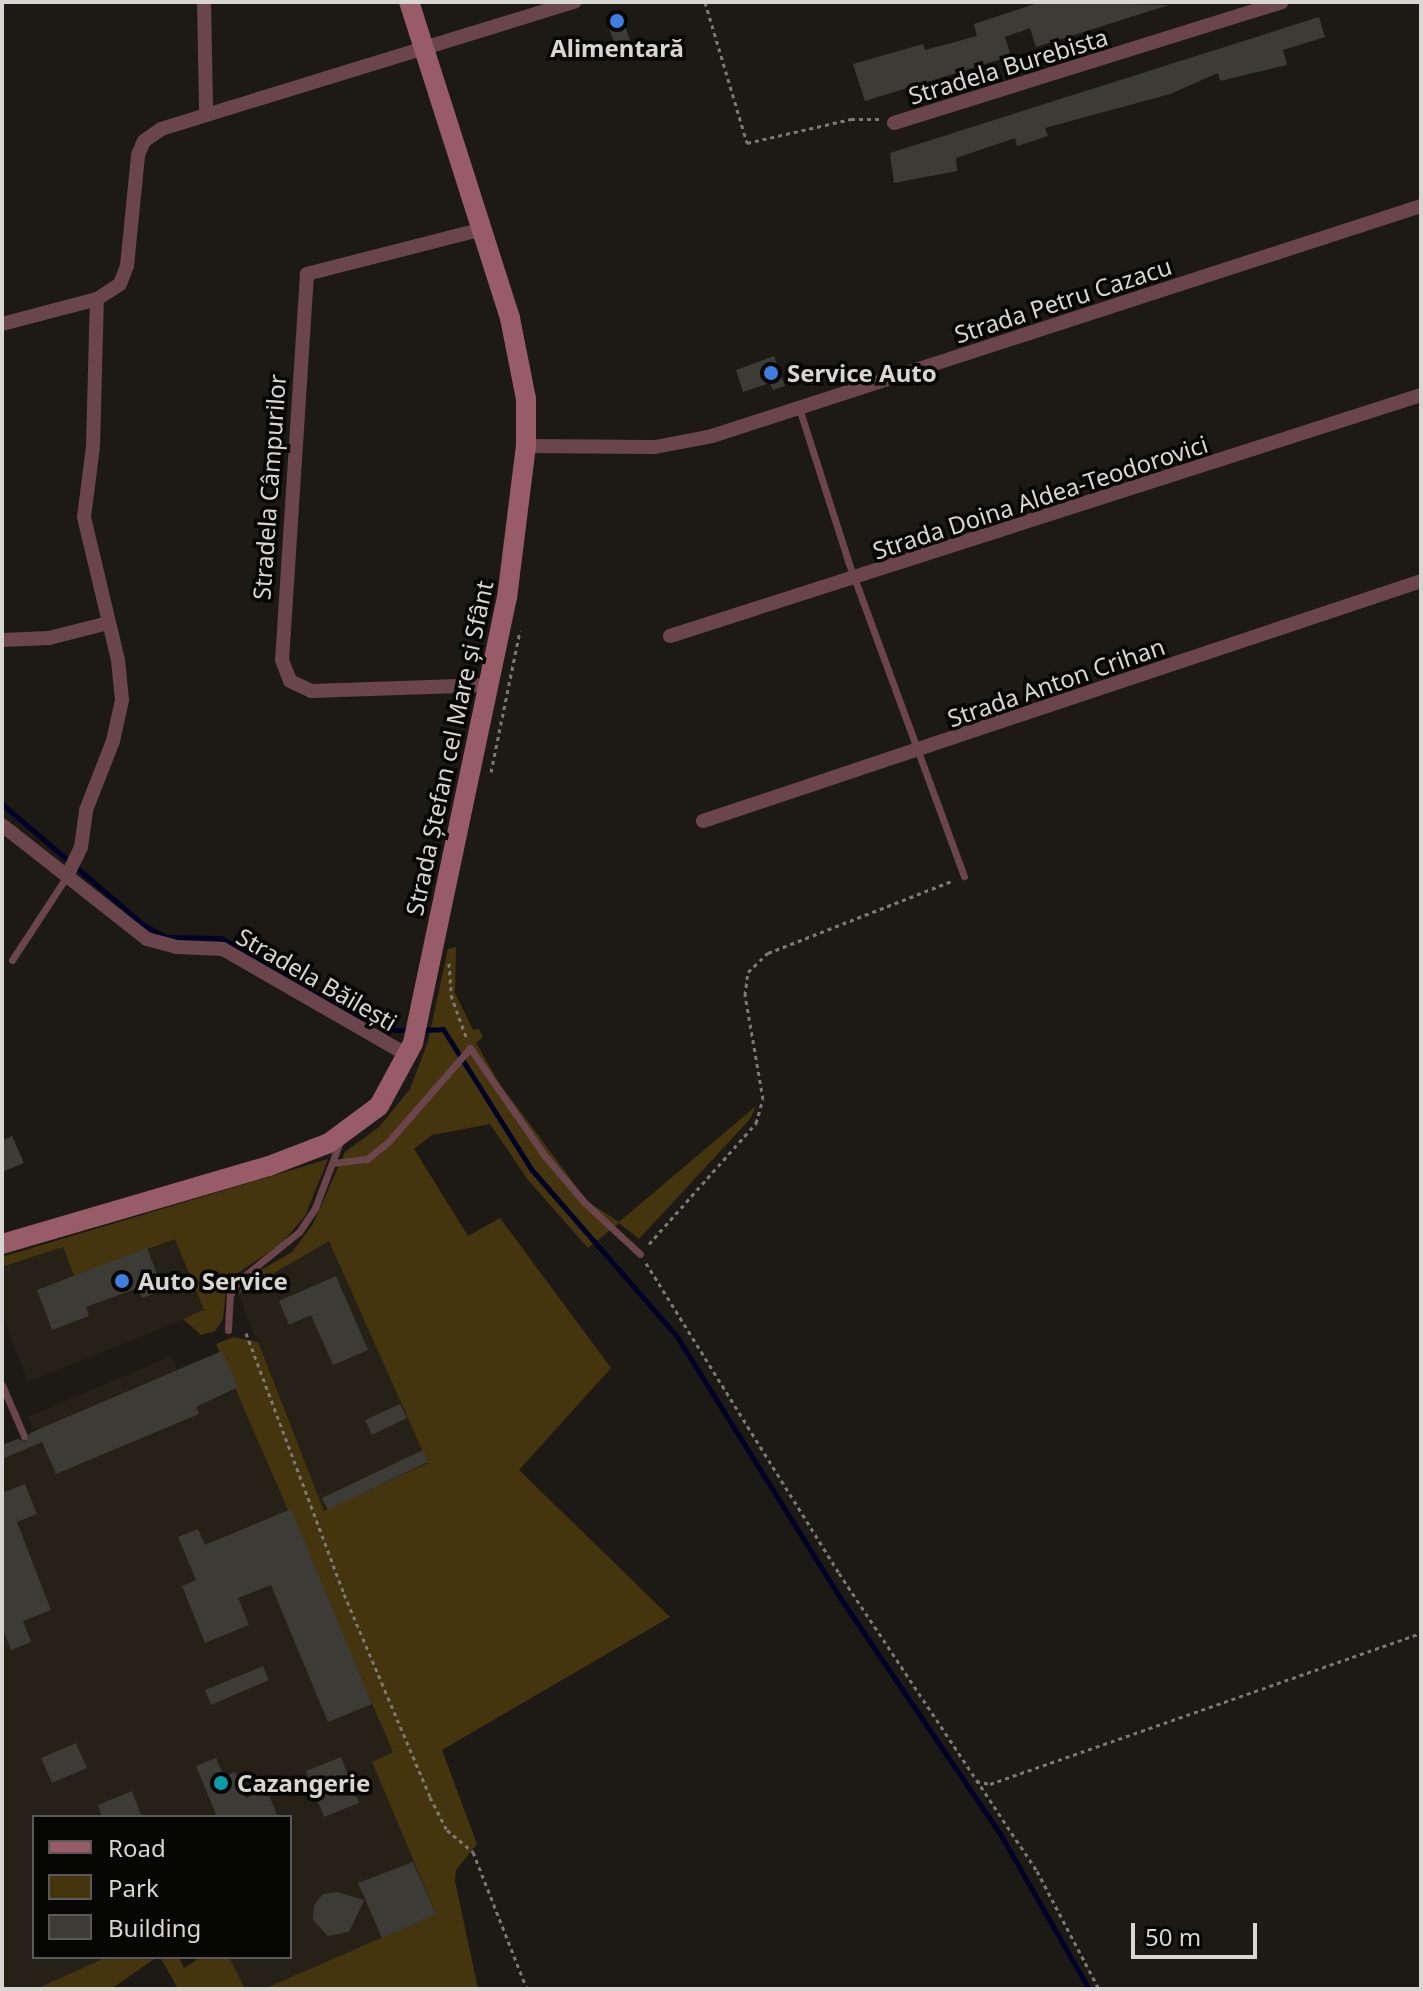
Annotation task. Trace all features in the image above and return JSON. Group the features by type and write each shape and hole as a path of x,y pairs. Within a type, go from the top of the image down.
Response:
{"main road":[{"name":"Strada Ștefan cel Mare și Sfânt","path":"2,1244 269,1166 341,1136 379,1106 411,1050 507,602 526,446 526,399 510,318 426,46 409,2"}],"street":[{"path":"204,2 206,111"},
{"path":"2,324 97,299 125,276 138,155 144,141 206,111 575,2"},
{"name":"Stradela Burebista","path":"894,123 1282,2"},
{"name":"Strada Petru Cazacu","path":"526,446 666,446 799,408 1421,206"},
{"name":"Stradela Câmpurilor","path":"483,229 307,274 282,660 290,681 311,691 489,685"},
{"path":"67,876 76,857 92,788 121,711 118,660 84,517 93,447 97,299"},
{"name":"Strada Doina Aldea-Teodorovici","path":"670,636 856,580 1421,395"},
{"name":"Strada Anton Crihan","path":"703,821 1421,581"},
{"path":"2,640 49,638 108,623"},
{"name":"Stradela Băilești","path":"2,825 147,939 176,947 223,949 411,1050"}],"lane":[{"path":"799,408 916,752 964,876"},
{"path":"12,960 67,876"},
{"path":"333,1163 367,1159 389,1141 468,1048 544,1155 585,1203 640,1254"},
{"path":"228,1330 230,1295 238,1281 299,1232 315,1208 341,1136"},
{"path":"2,1385 24,1436"}],"path":[{"name":"Stradela Burebista","path":"705,2 747,143 851,119 894,123"},
{"path":"488,784 518,663 521,624 507,602"},
{"path":"964,876 768,953 748,972 745,995 763,1099 756,1123 640,1254 976,1781 1037,1871 1099,1989"},
{"path":"449,960 451,995 468,1048"},
{"path":"246,1333 344,1594 430,1797 447,1830 473,1852 527,1989"},
{"path":"976,1781 990,1784 1421,1633"}],"shaded area":[{"path":"176,1239 204,1311 28,1382 2,1315 2,1267 63,1247 74,1275"},
{"path":"329,1240 428,1463 324,1512 238,1294"},
{"path":"222,1351 393,1753 372,1763 436,1914 264,1989 245,1989 230,1959 292,1959 292,1815 32,1815 32,1959 103,1959 36,1989 2,1989 2,1445 34,1432 28,1417 171,1356 177,1369"}],"green space":[{"path":"456,947 455,993 473,1030 479,1029 483,1037 476,1043 499,1083 587,1201 619,1222 756,1106 750,1119 639,1239 619,1223 588,1248 528,1180 490,1124 432,1135 414,1149 468,1236 500,1218 611,1368 519,1470 670,1617 442,1750 477,1844 456,1870 455,1881 478,1989 264,1989 436,1914 372,1762 393,1752 216,1344 233,1337 258,1342 324,1511 428,1463 329,1241 238,1294 244,1280 292,1252 313,1224 345,1152 379,1127 410,1089 428,1041 448,949"},
{"path":"328,1159 305,1216 281,1244 235,1275 226,1290 223,1319 215,1331 201,1335 183,1319 204,1310 175,1239 74,1276 63,1247 2,1267 2,1257"},
{"path":"103,1959 154,1959 111,1989 36,1989"},
{"path":"161,1959 180,1959 184,1968 198,1959 230,1959 245,1989 178,1989"}],"building":[{"path":"1041,2 1169,5 1036,47 1030,28 1005,37 1011,56 865,101 853,64 923,44 925,50 977,36 974,24"},
{"path":"621,14 635,55 620,60 606,19"},
{"path":"1319,17 1325,37 1283,50 1287,65 1220,81 1218,73 1170,94 1045,128 1048,136 1017,146 1015,138 956,158 957,171 894,183 890,153"},
{"path":"774,356 785,386 773,390 770,383 743,392 736,370"},
{"path":"12,1136 24,1163 2,1172 2,1141"},
{"path":"147,1248 163,1290 142,1298 138,1288 86,1307 89,1316 52,1330 37,1290"},
{"path":"336,1276 368,1350 333,1365 311,1315 289,1325 279,1301"},
{"path":"222,1351 238,1387 196,1407 199,1414 56,1474 42,1442 2,1459 2,1445 18,1439 26,1442 30,1433"},
{"path":"400,1404 407,1418 372,1435 365,1420"},
{"path":"423,1450 428,1462 328,1510 322,1498"},
{"path":"25,1484 37,1514 17,1522 51,1610 23,1621 31,1642 11,1650 2,1627 2,1493"},
{"path":"291,1509 372,1704 328,1722 271,1585 238,1598 249,1625 205,1643 182,1586 196,1580 178,1537 198,1529 205,1545"},
{"path":"263,1666 269,1680 211,1705 205,1690"},
{"path":"76,1743 87,1768 52,1783 41,1758"},
{"path":"341,1757 359,1803 324,1817 306,1771"},
{"name":"Cazangerie","path":"216,1758 224,1777 235,1772 246,1798 267,1790 277,1815 216,1815 196,1766"},
{"path":"132,1791 141,1815 101,1815 98,1805"},
{"path":"413,1862 436,1914 382,1938 358,1883"},
{"path":"338,1892 364,1900 349,1932 328,1936 313,1920 314,1905 323,1894"}],"waterway":[{"path":"2,804 145,926 166,937 221,938 341,1009 395,1030 409,1030"},
{"path":"419,1030 443,1029 531,1169 676,1335 841,1599 999,1832 1089,1989"}],"place":[{"name":"Alimentară","path":"617,21"},
{"name":"Service Auto","path":"771,373"},
{"name":"Auto Service","path":"122,1281"},
{"name":"Cazangerie","path":"221,1783"}]}
